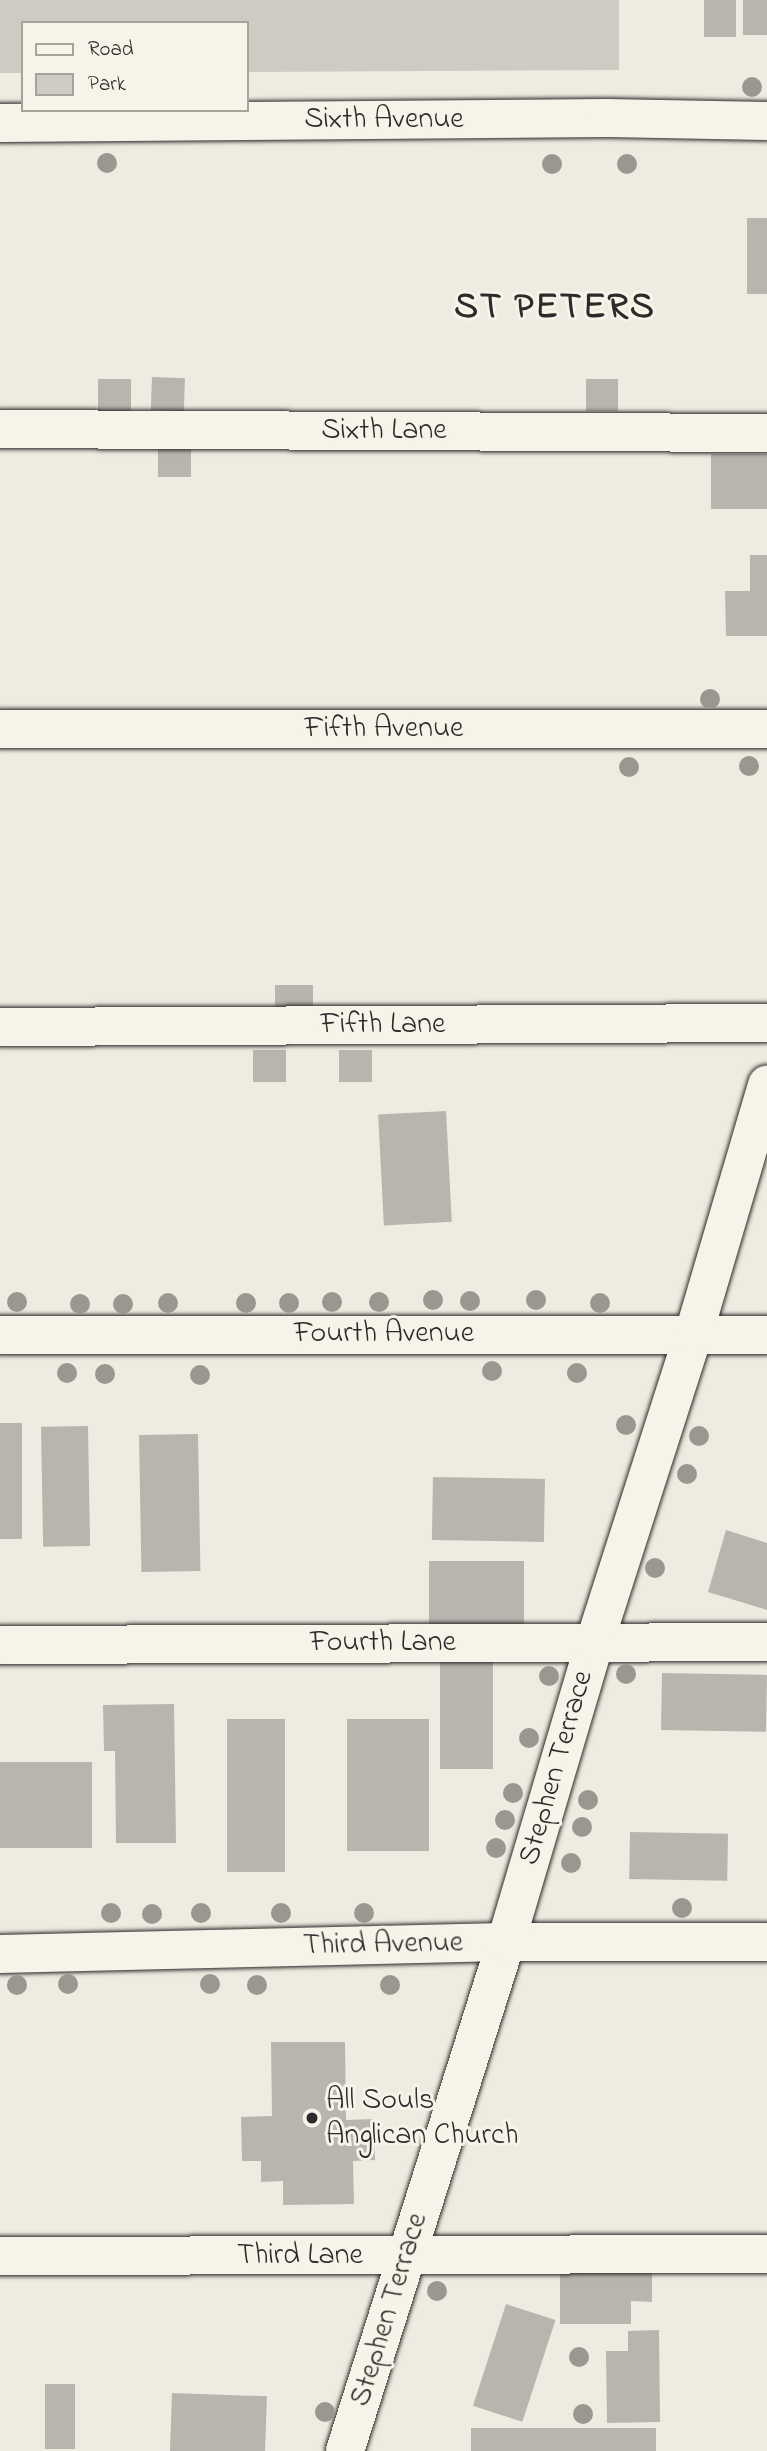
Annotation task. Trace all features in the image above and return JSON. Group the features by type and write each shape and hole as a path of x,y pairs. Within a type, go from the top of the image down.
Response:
{"street":[{"name":"Sixth Avenue","path":"0,123 593,118 767,121"},
{"name":"Sixth Lane","path":"0,429 767,433"},
{"name":"Fifth Avenue","path":"0,729 767,729"},
{"name":"Fifth Lane","path":"0,1027 767,1023"},
{"name":"Stephen Terrace","path":"345,2451 506,1942 595,1641 694,1333 767,1085"},
{"name":"Fourth Avenue","path":"0,1335 767,1335"},
{"name":"Fourth Lane","path":"0,1645 767,1642"},
{"name":"Third Avenue","path":"0,1954 506,1942 767,1942"},
{"name":"Third Lane","path":"0,2256 767,2254"}],"green space":[{"path":"0,0 619,0 619,70 248,72 248,21 21,21 21,73 0,73"}],"building":[{"path":"704,0 736,0 736,37 704,37"},
{"path":"743,0 767,0 767,35 743,35"},
{"path":"747,218 767,218 767,294 747,294"},
{"path":"152,377 185,378 184,411 151,410"},
{"path":"98,379 131,379 131,411 98,411"},
{"path":"586,379 618,379 618,411 586,411"},
{"path":"158,444 191,444 191,477 158,477"},
{"path":"711,454 767,454 767,509 711,509"},
{"path":"750,555 767,555 767,636 726,636 725,591 750,591"},
{"path":"275,985 313,985 313,1021 275,1021"},
{"path":"253,1050 286,1050 286,1082 253,1082"},
{"path":"339,1050 372,1050 372,1082 339,1082"},
{"path":"446,1111 452,1222 384,1225 378,1115"},
{"path":"0,1423 22,1423 22,1539 0,1539"},
{"path":"88,1426 90,1546 43,1547 41,1427"},
{"path":"198,1434 200,1571 141,1572 139,1435"},
{"path":"433,1477 545,1479 544,1542 432,1540"},
{"path":"726,1530 767,1543 767,1610 708,1592"},
{"path":"429,1561 524,1561 524,1625 429,1625"},
{"path":"440,1654 493,1654 493,1769 440,1769"},
{"path":"662,1673 767,1675 766,1732 661,1730"},
{"path":"174,1704 176,1843 116,1843 115,1751 104,1751 103,1705"},
{"path":"227,1719 285,1719 285,1872 227,1872"},
{"path":"347,1719 429,1719 429,1851 347,1851"},
{"path":"0,1762 92,1762 92,1848 0,1848"},
{"path":"630,1832 728,1834 727,1881 629,1879"},
{"path":"271,2042 345,2042 346,2120 374,2119 375,2160 353,2161 354,2204 283,2205 283,2181 261,2182 261,2161 242,2161 241,2117 272,2116"},
{"path":"560,2270 652,2270 652,2302 631,2301 631,2324 560,2324"},
{"path":"506,2304 555,2320 522,2422 473,2406"},
{"path":"659,2330 660,2422 607,2423 606,2351 628,2351 628,2331"},
{"path":"45,2384 75,2384 75,2449 45,2449"},
{"path":"172,2393 267,2396 265,2451 170,2451"},
{"path":"471,2428 656,2428 656,2451 471,2451"}],"place":[{"name":"All Souls Anglican Church","path":"312,2118"}],"district":[{"name":"ST PETERS","path":"555,308"}]}
